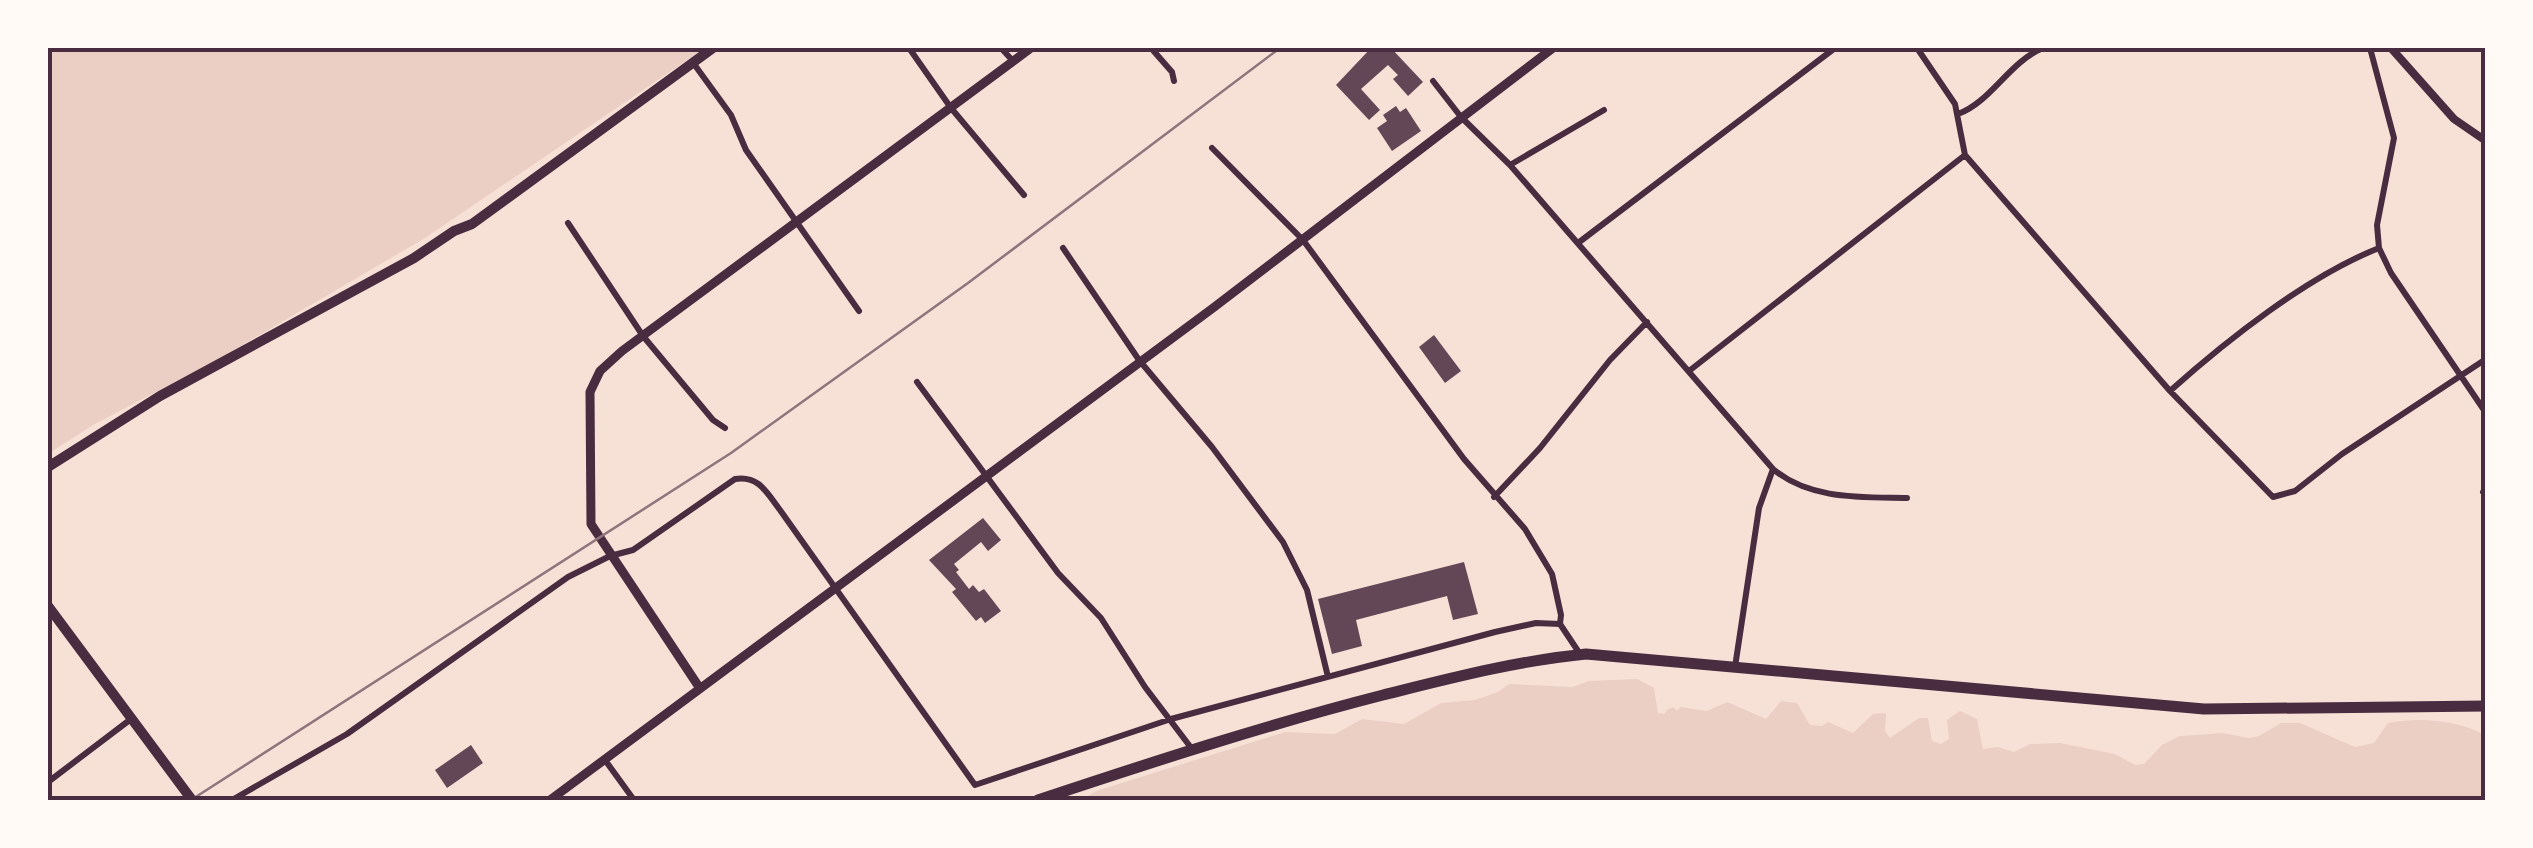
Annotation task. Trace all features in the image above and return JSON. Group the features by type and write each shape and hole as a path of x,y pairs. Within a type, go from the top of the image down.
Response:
{"highway":[{"path":"1038,800 1192,749 1496,666 1581,655 2204,708 2486,706"}],"main road":[{"path":"48,467 160,396 472,224 713,48"},
{"path":"699,687 596,535 590,516 590,392 606,364 1031,48"},
{"path":"550,800 1302,240 1553,48"},
{"path":"48,606 192,800"}],"street":[{"path":"909,48 951,108 1024,196"},
{"path":"1001,48 1013,61"},
{"path":"1151,48 1172,72 1174,81"},
{"path":"1578,243 1835,48"},
{"path":"1917,48 1958,114 1964,154 2170,391 2273,497 2295,491 2342,454 2486,359"},
{"path":"1958,114 1972,108 2024,58 2042,48"},
{"path":"2370,48 2394,138 2380,200 2378,248 2486,413"},
{"path":"2392,48 2441,106 2465,128 2486,140"},
{"path":"694,64 731,116 746,150 859,311"},
{"path":"1433,81 1772,468 1796,484 1826,492 1907,498"},
{"path":"1510,165 1604,110"},
{"path":"1212,148 1302,240 1494,496 1525,529 1552,574 1560,624 1581,655"},
{"path":"1689,371 1964,154"},
{"path":"568,223 643,336 713,420 726,428"},
{"path":"1062,248 1140,360 1283,542 1307,590 1328,678"},
{"path":"2170,391 2220,349 2300,292 2378,248"},
{"path":"1494,496 1540,448 1610,360 1646,322"},
{"path":"917,382 1058,573 1101,618 1145,687 1192,749"},
{"path":"1735,666 1759,508 1772,468"},
{"path":"232,800 347,734 568,577 610,556 632,550 735,479 746,477 761,485 975,785 1171,719 1494,632 1560,624"},
{"path":"48,782 131,719"},
{"path":"604,759 634,800"}],"shaded area":[{"path":"48,48 705,48 425,238 48,454"},
{"path":"1637,679 1654,688 1658,713 1664,714 1674,707 1676,711 1681,707 1707,711 1727,702 1766,719 1781,701 1797,703 1810,725 1828,722 1853,733 1873,714 1886,713 1885,731 1890,738 1919,718 1928,718 1932,741 1941,744 1949,739 1947,720 1960,711 1977,719 1983,749 1998,747 2014,752 2030,744 2060,743 2115,754 2135,765 2144,764 2162,745 2180,736 2222,733 2249,738 2281,723 2300,723 2355,747 2374,743 2388,723 2438,721 2485,735 2485,800 1081,800 1096,791 1285,732 1335,734 1362,719 1404,724 1441,703 1475,700 1509,684 1573,687 1588,681"}],"building":[{"path":"1371,48 1391,48 1423,82 1408,96 1393,79 1398,75 1388,65 1361,89 1380,110 1369,120 1336,85"},
{"path":"1396,106 1400,112 1406,108 1421,131 1392,151 1377,128 1387,121 1383,115"},
{"path":"1434,335 1461,371 1445,383 1419,347"},
{"path":"983,518 1001,540 988,551 981,542 954,564 969,589 973,585 979,592 984,589 1001,611 985,623 981,617 976,621 952,592 956,589 929,560"},
{"path":"1464,562 1478,614 1453,620 1447,596 1356,620 1362,646 1332,654 1318,599"},
{"path":"471,745 483,763 447,788 435,770"}],"railway":[{"path":"191,800 731,453 968,283 1280,48"}]}
